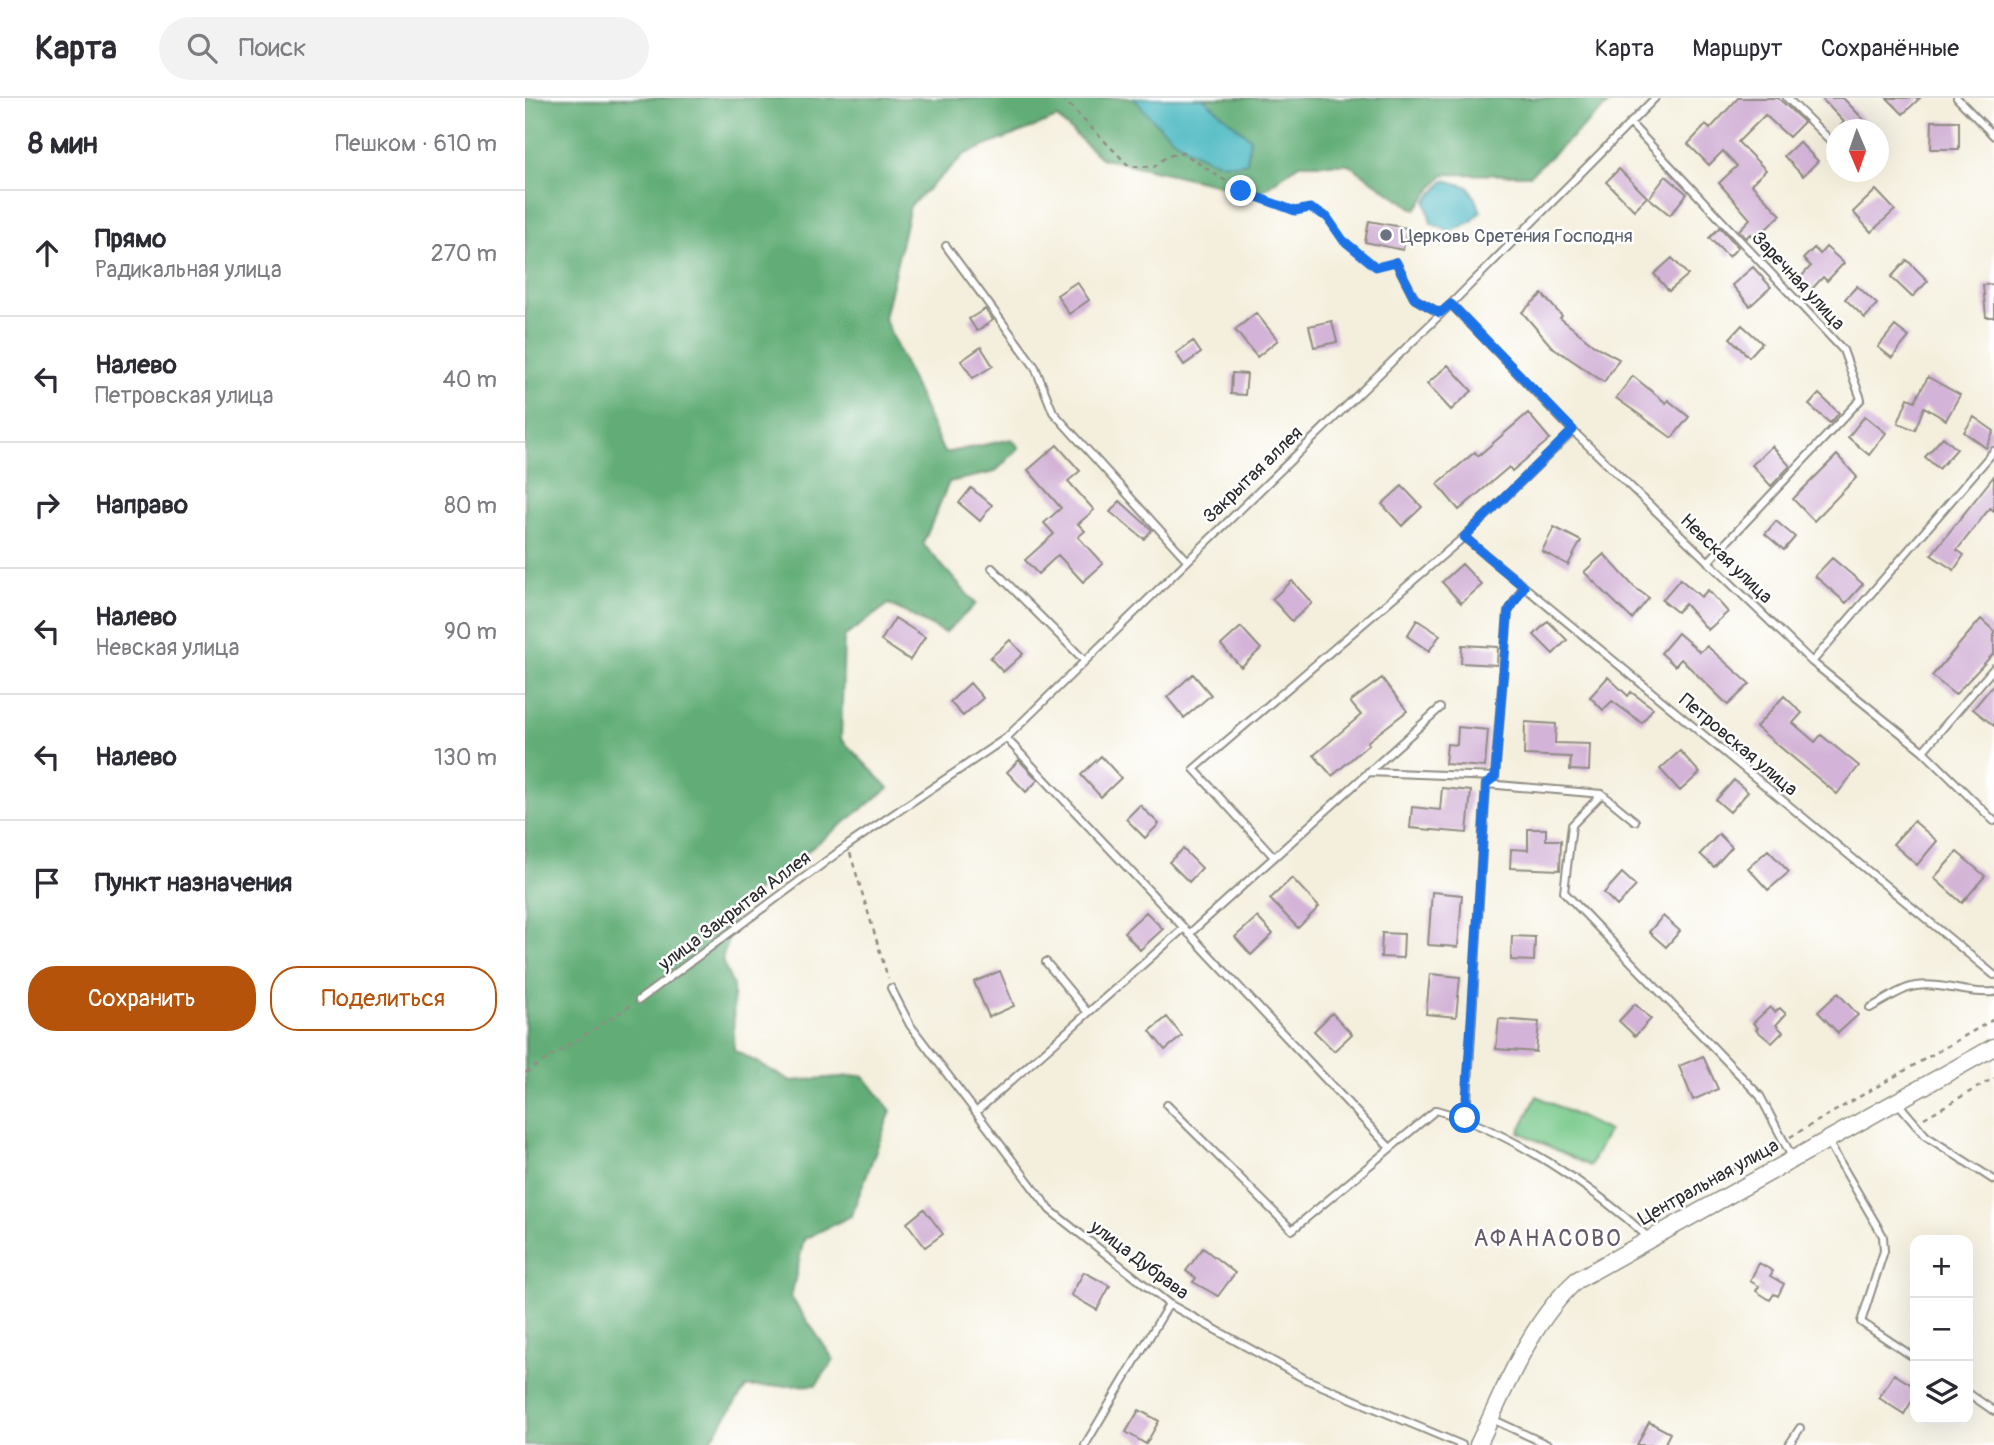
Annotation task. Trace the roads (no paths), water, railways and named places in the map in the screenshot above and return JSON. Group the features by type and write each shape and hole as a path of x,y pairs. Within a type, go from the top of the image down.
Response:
{"street":[{"name":"Центральная улица","path":"1478,1445 1537,1329 1562,1293 1577,1280 1792,1157 1994,1047"}],"lane":[{"name":"Закрытая аллея","path":"848,845 1006,738 1451,304 1655,98"},
{"path":"1787,98 1826,136"},
{"path":"1957,98 1994,136"},
{"name":"Заречная улица","path":"1630,123 1843,350 1861,399 1708,562"},
{"path":"946,246 1035,367 1053,411 1187,560"},
{"path":"1396,262 1415,299 1440,313"},
{"name":"Невская улица","path":"1451,304 1573,430 1812,662 1923,751 1994,821"},
{"path":"1274,857 1194,769 1464,537 1573,430"},
{"path":"1812,662 1994,451"},
{"name":"Петровская улица","path":"1464,537 1994,975"},
{"path":"992,568 1084,660"},
{"path":"1465,1118 1486,784 1495,777 1508,612 1524,587"},
{"path":"1923,751 1994,668"},
{"path":"976,1112 1088,1013 1274,857 1440,708"},
{"path":"1006,738 1390,1148"},
{"path":"1368,772 1495,777"},
{"path":"1486,784 1602,794 1635,821"},
{"path":"1602,794 1573,825 1564,892 1760,1096 1792,1157"},
{"name":"улица Закрытая Аллея","path":"639,1000 848,845"},
{"path":"1046,962 1088,1013"},
{"path":"1870,1008 1915,986 1938,986 1979,994 1994,992"},
{"name":"улица Дубрава","path":"891,988 910,1025 1051,1210 1169,1304 1305,1379 1462,1445"},
{"path":"1896,1101 1926,1136 1994,1180"},
{"path":"1167,1105 1292,1230 1436,1110 1465,1118 1569,1175 1636,1225 1649,1238"},
{"path":"1827,1139 1883,1236 1884,1251 1861,1322 1910,1355"},
{"path":"1085,1445 1169,1304"},
{"path":"1973,1396 1994,1411"},
{"path":"1491,1418 1548,1445"},
{"path":"1789,1445 1800,1428"}],"water":[{"path":"1134,98 1203,98 1250,138 1247,162 1231,164 1199,155 1169,135"},
{"path":"1445,180 1469,187 1481,211 1471,222 1450,232 1431,223 1426,201"}],"place":[{"name":"Церковь Сретения Господня","path":"1386,235"}],"district":[{"name":"АФАНАСОВО","path":"1548,1238"}]}
